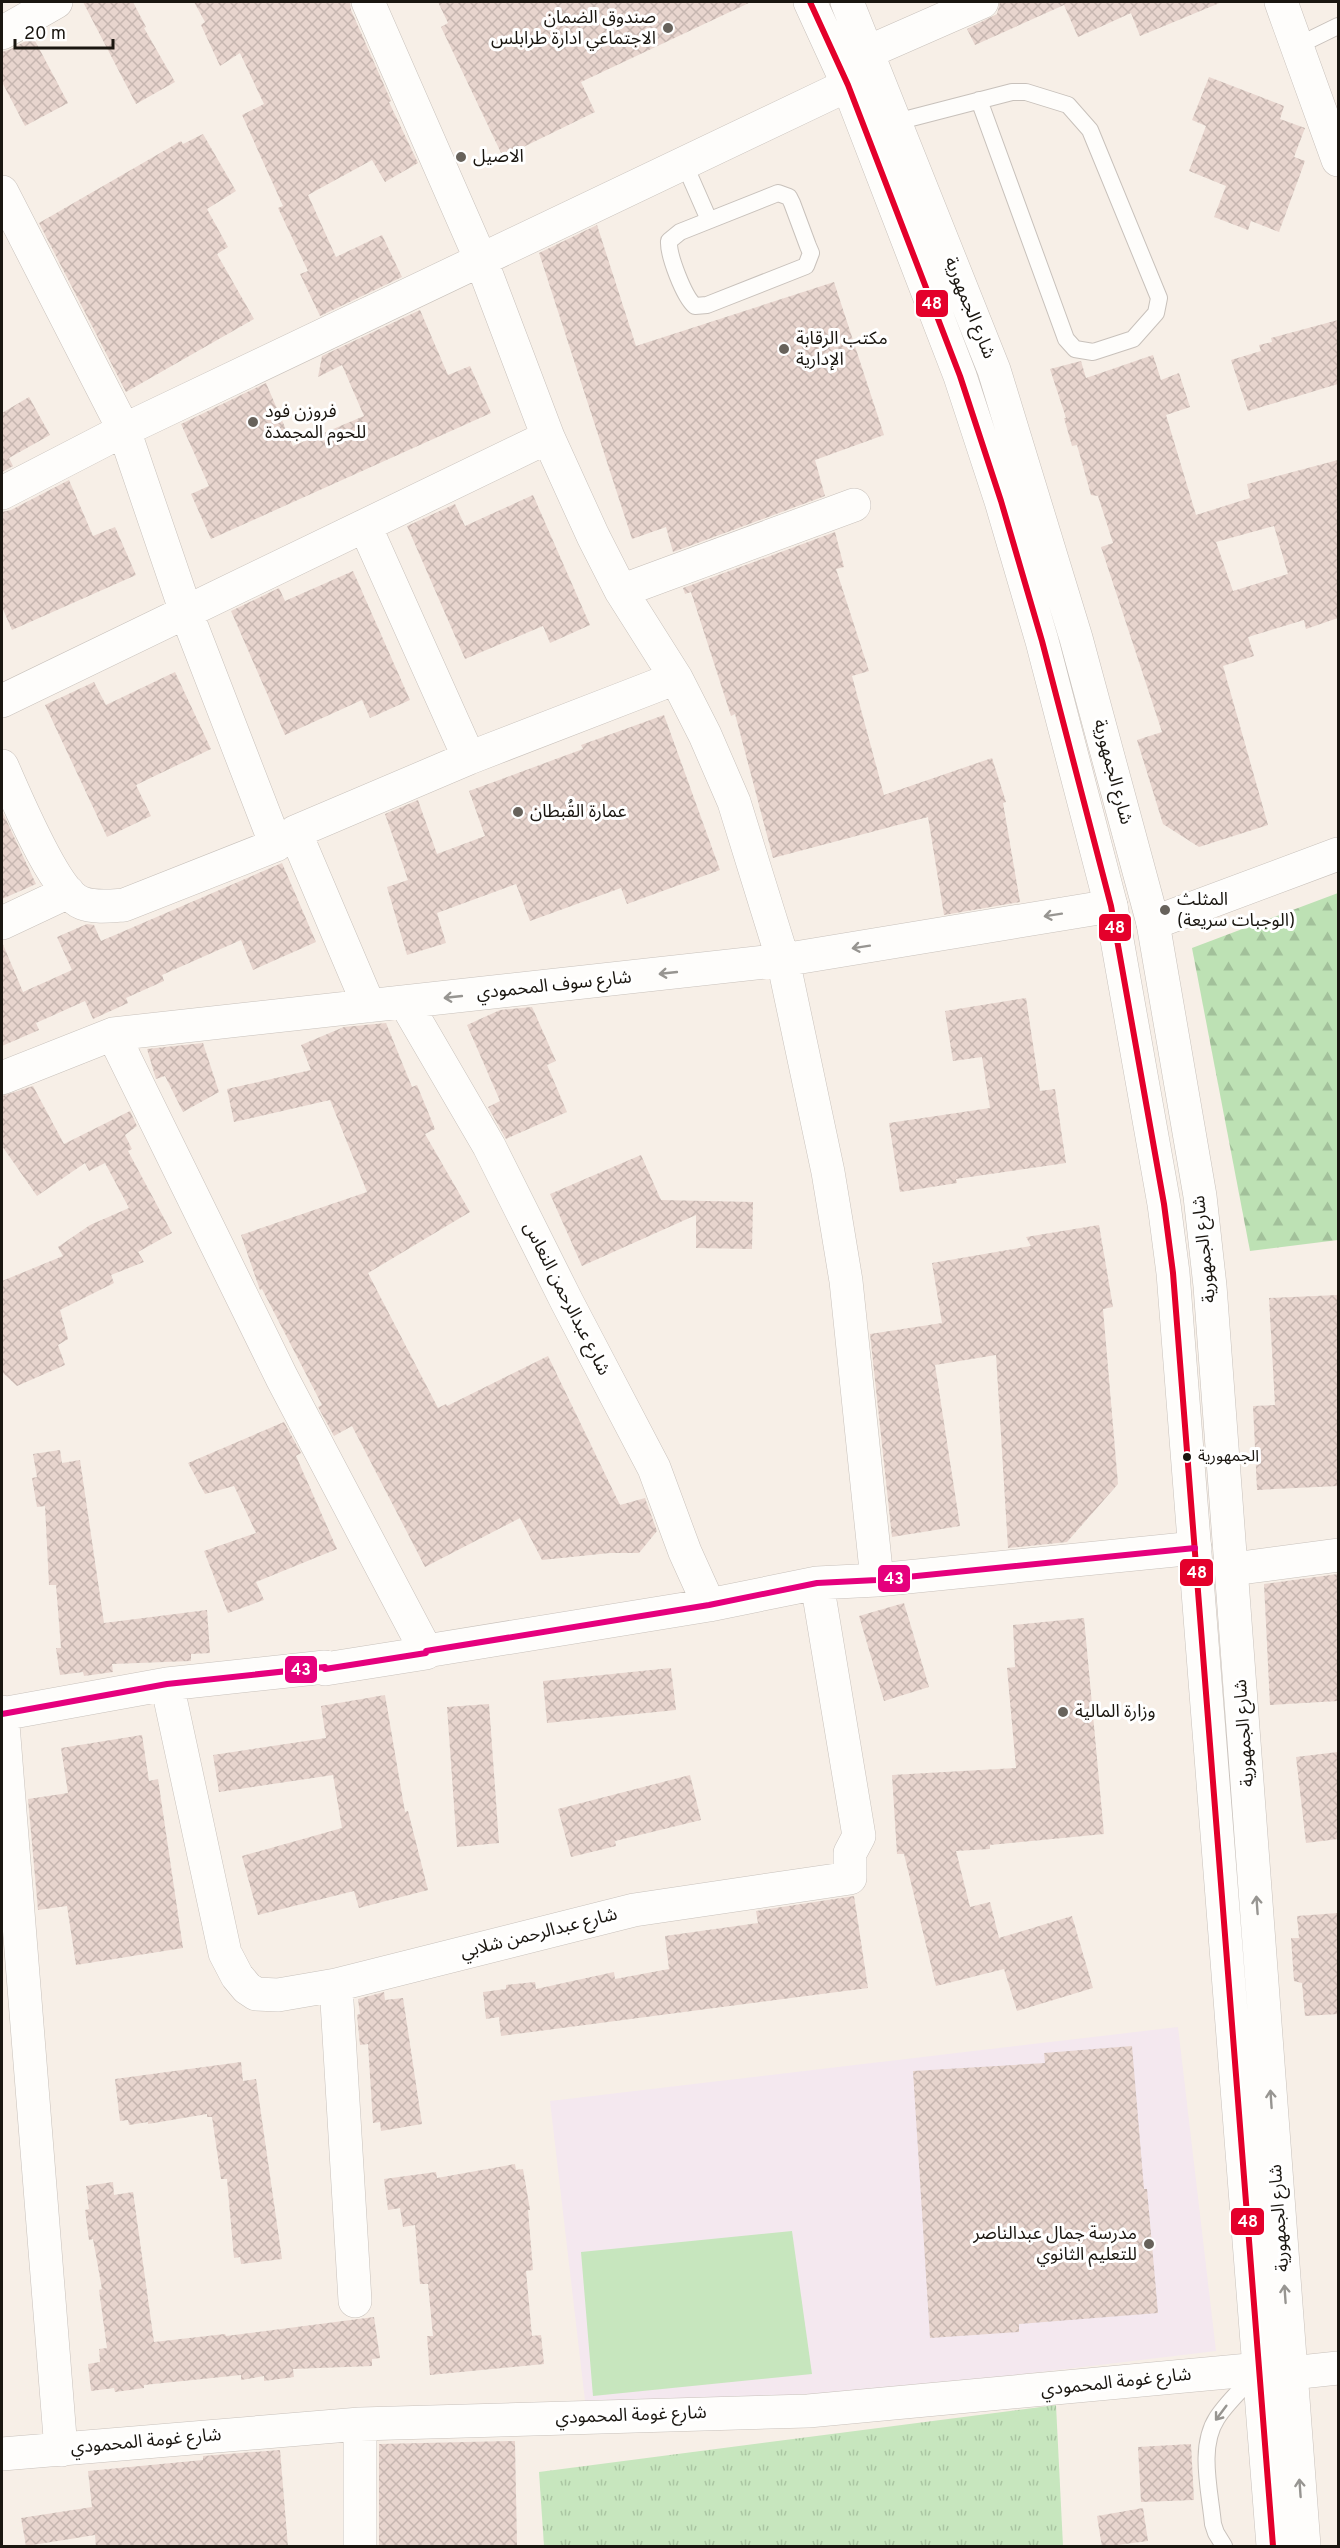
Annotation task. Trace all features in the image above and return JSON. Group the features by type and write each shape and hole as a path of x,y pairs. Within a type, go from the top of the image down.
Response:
{"street":[{"path":"2,33 56,2"},
{"path":"368,2 481,260 548,436 621,591 676,678 705,735 734,802 783,960 828,1172 846,1281 877,1580"},
{"name":"شارع الجمهورية","path":"810,2 848,85 960,376 1001,501 1042,641 1111,906 1166,1215 1173,1273 1195,1548 1276,2371 1304,2547"},
{"name":"شارع الجمهورية","path":"847,2 994,370 1076,638 1153,923 1200,1196 1210,1286 1233,1569 1276,2371 1273,2547"},
{"path":"868,52 982,2"},
{"path":"1281,2 1337,147"},
{"path":"2,493 124,430 848,85"},
{"path":"7,213 124,430 186,612 285,838 369,1006"},
{"path":"2,701 548,436"},
{"path":"621,591 854,505"},
{"path":"364,525 469,758"},
{"path":"2,766 54,874 68,892 81,903 101,906 124,905 469,758 676,678"},
{"path":"1153,923 1338,854"},
{"path":"2,923 68,892"},
{"name":"شارع سوف المحمودي","path":"2,1078 113,1034 783,960 1111,906"},
{"name":"شارع عبدالرحمن النعاس","path":"405,1002 489,1146 654,1468 685,1552 709,1605"},
{"path":"113,1034 282,1378 426,1651"},
{"path":"61,2450 2,1713 167,1684 325,1667 325,1669 709,1605 817,1583 877,1580 1195,1548"},
{"path":"1233,1569 1338,1555"},
{"name":"شارع عبدالرحمن شلابي","path":"167,1684 225,1953 237,1976 256,1994 278,1995 336,1985 634,1910 850,1878 850,1853 859,1836 817,1583"},
{"path":"336,1985 355,2301"},
{"name":"شارع غومة المحمودي","path":"2,2454 360,2424 808,2411 1276,2371 1338,2368"},
{"path":"360,2424 360,2547"}],"lane":[{"path":"1297,46 1338,26"},
{"path":"896,122 979,100 1012,92 1026,92 1068,105 1089,130 1159,298 1156,313 1133,339 1093,352 1075,349 1066,339 979,100"},
{"path":"684,163 709,220"},
{"path":"773,195 784,195 792,203 811,253 810,260 799,269 707,305 695,306 687,297 670,254 669,241 680,232 709,220 773,195"},
{"path":"1224,2547 1216,2534 1214,2524 1208,2460 1210,2432 1225,2407 1276,2371"}],"shaded area":[{"path":"1178,2027 1216,2351 588,2426 550,2101"}],"green space":[{"path":"1338,893 1338,1240 1250,1251 1192,948"},
{"path":"792,2231 812,2374 593,2396 581,2252"},
{"path":"1056,2405 1063,2546 544,2546 539,2472"}],"building":[{"path":"83,2 133,2 146,27 144,28 175,82 136,104"},
{"path":"194,2 350,2 351,10 391,101 389,102 418,163 385,182 372,160 308,195 336,257 382,235 402,277 320,316 300,274 308,271 278,208 283,206 242,115 264,104 240,53 220,66 201,25 205,22"},
{"path":"438,2 751,2 581,82 595,112 503,157 441,27 448,23"},
{"path":"1000,2 1222,2 1140,36 1131,13 1078,37 1064,5 975,45 967,29 997,14"},
{"path":"33,37 68,103 25,126 2,82 2,52"},
{"path":"1209,77 1284,106 1280,119 1305,128 1294,157 1305,161 1279,232 1251,221 1248,230 1214,217 1226,186 1189,171 1206,126 1192,120"},
{"path":"203,134 236,191 207,209 228,247 217,254 254,319 126,392 39,223 181,141 183,144"},
{"path":"597,225 636,346 834,282 884,435 815,460 825,496 673,552 666,527 632,539 539,253"},
{"path":"420,310 448,375 470,366 491,413 211,539 191,494 209,486 181,424 266,383 293,446 364,416 342,365 318,377 322,356"},
{"path":"1338,320 1338,384 1248,411 1231,360 1261,351 1259,345 1272,342 1271,338"},
{"path":"1153,355 1161,380 1179,373 1190,407 1166,415 1196,515 1250,498 1247,484 1338,460 1338,618 1306,629 1304,620 1248,637 1254,656 1223,666 1268,825 1199,847 1163,824 1137,740 1162,732 1101,547 1113,543 1098,496 1091,495 1077,445 1072,446 1064,418 1066,418 1050,369 1081,361 1086,378","holes":["1274,526 1288,574 1233,591 1216,542"]},
{"path":"29,397 50,435 9,458 13,466 2,472 2,413"},
{"path":"69,480 93,536 115,527 136,575 12,630 2,607 2,512 11,510"},
{"path":"533,495 590,625 550,643 543,626 465,659 407,526 455,504 465,526"},
{"path":"835,532 844,567 836,569 869,671 852,676 884,795 992,758 1006,802 1003,803 1020,902 944,915 928,817 773,858 735,714 731,716 691,592 685,594 683,588"},
{"path":"353,571 410,700 370,718 362,700 285,735 231,611 279,588 285,601"},
{"path":"175,672 211,749 136,785 151,816 107,837 45,705 94,682 106,705"},
{"name":"عمارة القُبطان","path":"664,715 720,870 627,904 621,888 530,921 516,884 437,913 446,943 407,955 387,887 408,880 385,814 418,800 437,854 485,836 469,791 583,749 581,745"},
{"path":"2,811 36,884 2,899"},
{"path":"282,863 316,942 253,970 241,940 162,975 164,981 126,998 128,1003 93,1019 85,1001 36,1023 39,1030 2,1046 2,942 23,992 72,970 57,937 87,924 94,925 101,941"},
{"path":"1026,998 1040,1091 1055,1089 1066,1163 956,1179 957,1183 900,1192 889,1123 990,1108 982,1057 953,1061 945,1011"},
{"path":"532,1007 556,1061 547,1065 567,1112 506,1139 488,1107 500,1101 467,1025 500,1010"},
{"path":"386,1023 412,1087 417,1085 435,1129 425,1134 470,1212 368,1273 438,1408 446,1404 447,1406 548,1356 620,1505 645,1498 657,1531 639,1553 610,1553 542,1560 520,1518 425,1567 352,1426 334,1436 318,1407 322,1405 262,1289 260,1290 241,1235 367,1192 330,1100 234,1122 227,1089 311,1070 301,1045 344,1027"},
{"path":"203,1043 219,1092 183,1112 165,1076 156,1079 147,1049"},
{"path":"33,1086 64,1144 130,1111 137,1126 125,1135 132,1149 128,1151 172,1233 138,1252 144,1262 111,1275 114,1283 60,1310 68,1339 58,1345 65,1365 17,1386 2,1372 2,1281 63,1256 58,1247 90,1225 129,1208 105,1163 89,1171 85,1163 37,1196 2,1146 2,1096"},
{"path":"641,1155 661,1200 753,1202 752,1249 696,1248 696,1215 582,1266 550,1194"},
{"path":"1099,1225 1113,1307 1103,1309 1118,1484 1067,1542 1008,1548 996,1355 935,1365 960,1526 892,1537 870,1334 942,1323 932,1263 1031,1246 1026,1237"},
{"path":"1338,1295 1338,1486 1257,1490 1253,1406 1275,1405 1269,1298"},
{"path":"284,1422 301,1453 296,1456 337,1549 256,1582 264,1600 228,1613 204,1551 256,1533 234,1486 205,1494 188,1463"},
{"path":"60,1450 62,1463 80,1460 104,1623 207,1610 210,1653 191,1654 191,1661 112,1664 113,1672 84,1676 83,1672 60,1675 56,1648 61,1648 56,1585 49,1585 45,1506 37,1507 32,1478 37,1477 33,1454"},
{"path":"1338,1574 1338,1701 1270,1705 1264,1584"},
{"path":"904,1603 929,1687 884,1701 859,1616"},
{"path":"1084,1618 1104,1834 990,1845 990,1849 956,1851 970,1907 990,1902 999,1938 1072,1916 1093,1988 1017,2011 1004,1969 936,1986 904,1854 897,1854 892,1775 1016,1768 1007,1668 1015,1667 1013,1625"},
{"path":"671,1668 676,1710 547,1723 543,1681"},
{"path":"385,1695 405,1812 408,1811 428,1890 359,1908 354,1891 258,1915 242,1856 342,1828 333,1775 219,1792 213,1755 326,1738 321,1706"},
{"path":"489,1704 499,1843 457,1847 447,1707"},
{"path":"142,1735 149,1781 158,1779 183,1948 76,1965 67,1906 38,1910 28,1799 68,1793 61,1748"},
{"path":"1338,1752 1338,1839 1306,1843 1296,1757"},
{"path":"690,1775 701,1820 615,1841 616,1846 571,1857 558,1809"},
{"path":"854,1896 868,1988 501,2036 499,2017 486,2019 483,1992 506,1989 506,1985 535,1982 536,1989 614,1972 615,1979 669,1969 665,1936 758,1923 756,1911"},
{"path":"1338,1913 1338,2014 1305,2016 1302,1983 1294,1981 1291,1938 1299,1938 1297,1916"},
{"path":"384,1992 385,2000 403,1998 422,2124 381,2131 380,2122 373,2123 368,2044 360,2045 357,2015 360,2014 358,1999"},
{"path":"1132,2046 1144,2189 1147,2189 1158,2313 1019,2324 1019,2332 930,2338 913,2071 1045,2063 1044,2053"},
{"path":"241,2062 243,2081 256,2079 282,2259 241,2264 240,2257 234,2258 227,2179 221,2179 212,2117 207,2117 207,2114 129,2125 128,2120 120,2121 115,2079"},
{"path":"515,2164 516,2170 523,2169 530,2210 528,2210 533,2270 526,2271 532,2336 541,2335 544,2364 430,2375 427,2336 433,2336 428,2284 420,2284 415,2225 403,2227 400,2208 388,2210 384,2179 436,2172 437,2178"},
{"path":"113,2182 114,2195 133,2192 154,2342 225,2334 226,2336 374,2317 380,2358 372,2359 372,2366 293,2369 294,2377 264,2381 264,2376 241,2380 241,2375 144,2385 144,2388 115,2392 114,2388 91,2391 88,2364 100,2362 99,2349 107,2348 99,2290 102,2289 93,2239 89,2240 85,2210 89,2209 86,2186"},
{"path":"515,2441 517,2545 379,2547 379,2444"},
{"path":"1191,2444 1194,2500 1141,2502 1138,2447"},
{"path":"280,2450 288,2547 96,2547 95,2535 26,2546 21,2518 92,2507 88,2471 203,2460 203,2456"},
{"path":"1143,2508 1148,2541 1102,2547 1097,2516"}],"transit line":[{"name":"48","path":"810,2 848,85 960,376 1001,501 1042,641 1111,906 1164,1204 1173,1273 1273,2546"},
{"name":"43","path":"2,1714 167,1684 325,1667 325,1669 426,1653 426,1651 709,1605 817,1583 877,1580 1195,1548"}],"place":[{"name":"صندوق الضمان الاجتماعي ادارة طرابلس","path":"668,28"},
{"name":"الاصيل","path":"461,157"},
{"name":"مكتب الرقابة الإدارية","path":"784,349"},
{"name":"فروزن فود للحوم المجمدة","path":"253,422"},
{"name":"عمارة القُبطان","path":"518,812"},
{"name":"المثلث (الوجبات سريعة)","path":"1165,910"},
{"name":"الجمهورية","path":"1187,1457"},
{"name":"وزارة المالية","path":"1063,1712"},
{"name":"مدرسة جمال عبدالناصر للتعليم الثانوي","path":"1149,2244"}]}
